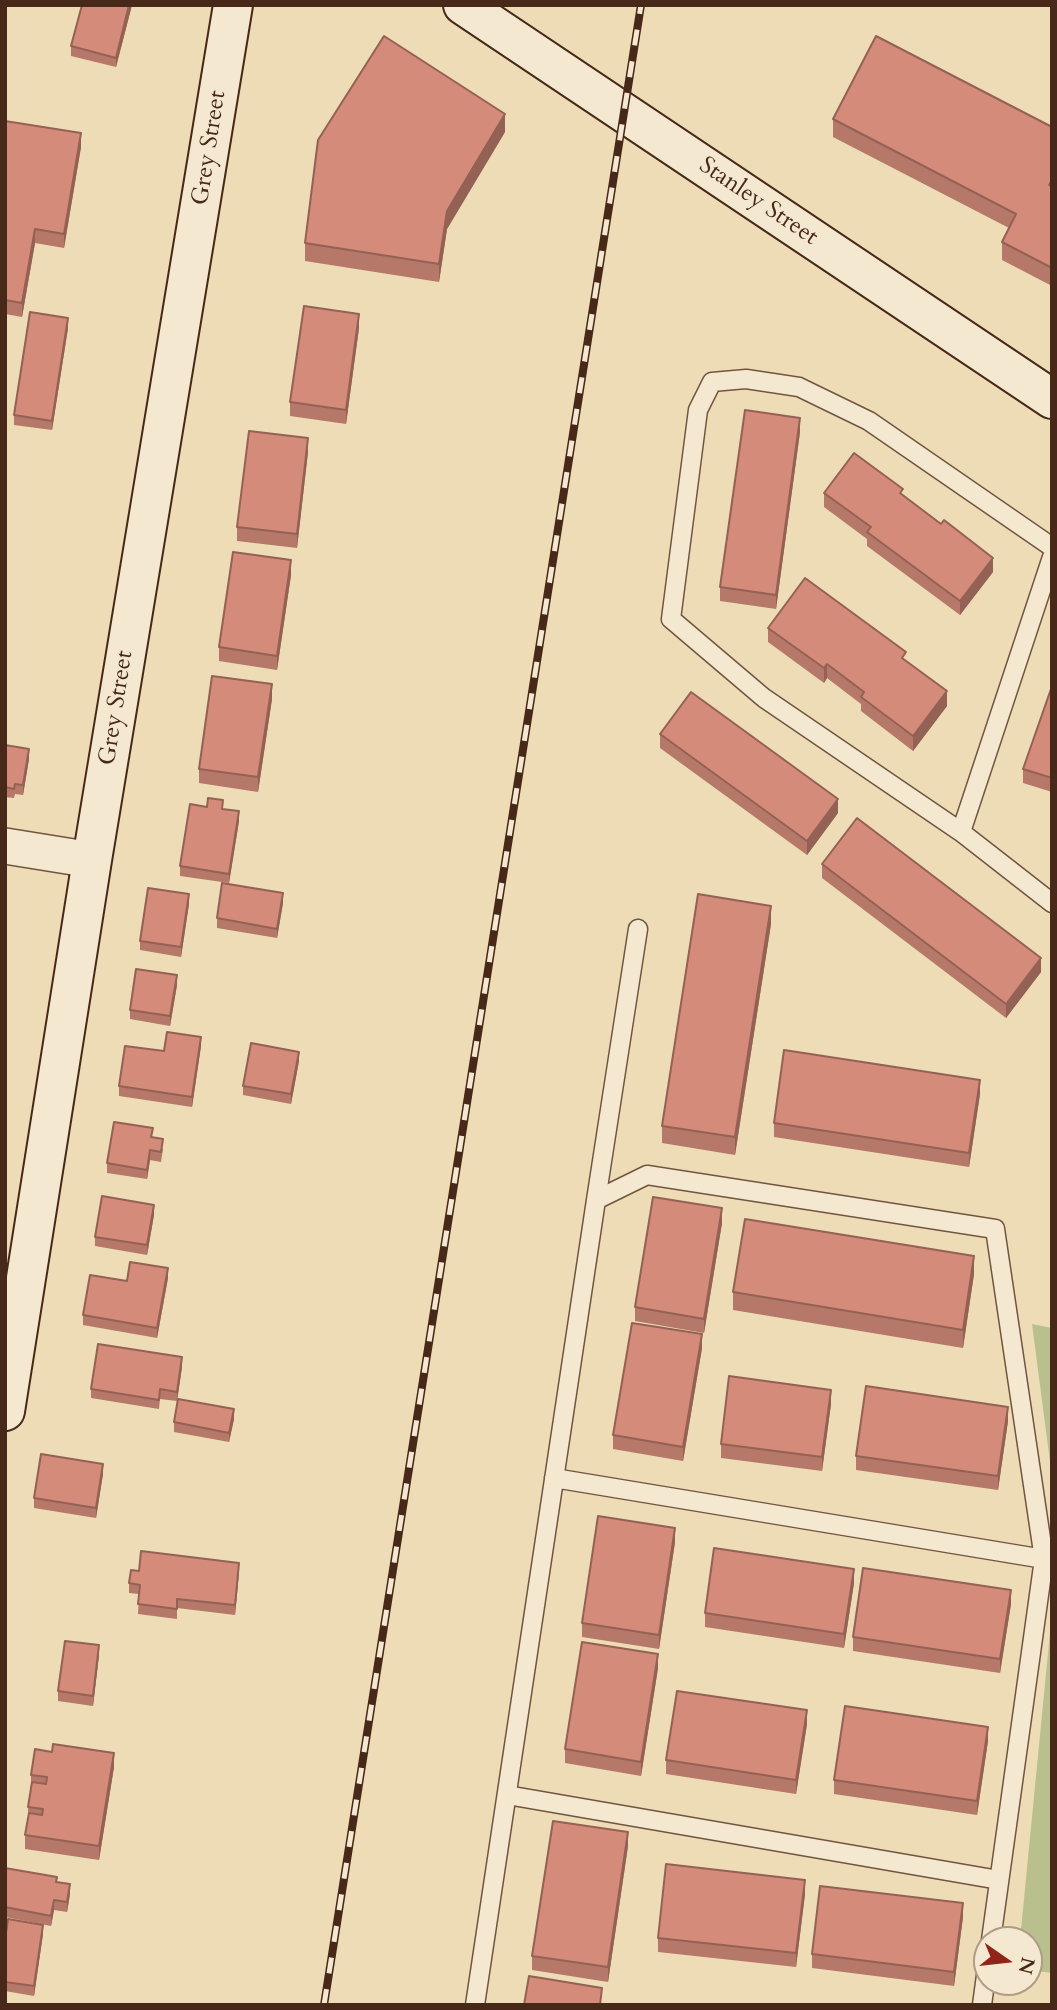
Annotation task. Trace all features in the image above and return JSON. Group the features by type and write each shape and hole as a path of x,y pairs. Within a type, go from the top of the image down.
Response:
{"street":[{"name":"Grey Street","path":"6,1403 92,860 233,5"},
{"name":"Stanley Street","path":"463,5 1052,399"},
{"path":"5,846 92,860"}],"lane":[{"path":"1052,547 869,421 799,387 746,379 712,382 698,410 671,619 764,698 961,832 1052,903"},
{"path":"961,832 1052,557"},
{"path":"475,2005 638,929"},
{"path":"596,1199 647,1175 995,1229 1044,1559 993,1926"},
{"path":"554,1478 1044,1559"},
{"path":"507,1795 999,1880"}],"green space":[{"path":"1032,1324 1052,1328 1052,1477"},
{"path":"1052,1612 1052,1973 1043,1972 1043,1926 1021,1926"}],"building":[{"path":"82,5 129,5 116,58 71,46"},
{"path":"384,36 505,114 447,211 439,264 305,243 318,140"},
{"path":"876,36 1052,127 1052,180 1049,185 1052,186 1052,268 1002,242 1016,214 833,119"},
{"path":"5,121 81,133 64,234 35,229 22,303 5,300"},
{"path":"304,306 359,314 346,410 290,402"},
{"path":"30,312 68,318 52,421 14,415"},
{"path":"745,410 800,418 776,595 720,587"},
{"path":"249,431 308,438 297,534 237,527"},
{"path":"854,453 903,489 900,493 941,524 944,520 993,558 960,601 867,532 871,527 824,493"},
{"path":"233,552 291,560 277,656 219,647"},
{"path":"805,578 906,652 902,658 947,691 913,736 861,697 864,692 827,664 824,668 768,628"},
{"path":"212,676 272,684 258,777 199,769"},
{"path":"1052,686 1052,778 1023,769"},
{"path":"691,692 838,799 807,841 660,734"},
{"path":"5,745 29,749 23,785 15,784 14,789 5,787"},
{"path":"208,798 223,800 222,809 239,811 229,874 180,866 190,804 207,807"},
{"path":"857,818 1041,958 1006,1004 822,864"},
{"path":"222,883 283,893 277,929 217,918"},
{"path":"148,888 189,894 181,947 140,941"},
{"path":"698,894 771,906 735,1137 662,1126"},
{"path":"136,969 177,975 170,1016 130,1010"},
{"path":"167,1032 201,1037 192,1097 119,1086 125,1046 164,1051"},
{"path":"251,1043 299,1052 291,1094 243,1086"},
{"path":"784,1050 980,1080 969,1153 774,1123"},
{"path":"114,1122 153,1128 151,1137 163,1139 161,1152 150,1150 147,1170 107,1163"},
{"path":"102,1196 154,1205 147,1245 95,1237"},
{"path":"653,1197 722,1208 704,1319 635,1307"},
{"path":"745,1219 974,1256 963,1330 733,1292"},
{"path":"130,1262 168,1268 157,1328 83,1315 90,1275 127,1281"},
{"path":"632,1323 702,1334 683,1447 613,1435"},
{"path":"98,1344 182,1357 177,1392 160,1389 159,1400 91,1389"},
{"path":"729,1376 831,1390 822,1457 721,1444"},
{"path":"866,1386 1008,1407 998,1476 856,1456"},
{"path":"178,1399 234,1409 229,1433 174,1422"},
{"path":"41,1454 103,1464 96,1508 34,1498"},
{"path":"598,1516 675,1528 659,1635 582,1623"},
{"path":"714,1548 854,1569 844,1634 705,1613"},
{"path":"141,1551 239,1563 235,1605 177,1599 177,1609 138,1604 140,1585 129,1583 131,1570 139,1571"},
{"path":"863,1568 1011,1590 1000,1659 853,1637"},
{"path":"65,1641 99,1645 93,1696 58,1691"},
{"path":"582,1642 658,1654 641,1762 565,1749"},
{"path":"677,1691 807,1710 796,1780 666,1760"},
{"path":"845,1706 988,1727 977,1801 834,1780"},
{"path":"53,1744 114,1753 99,1846 25,1835 29,1813 42,1815 43,1809 28,1807 32,1782 46,1784 47,1777 31,1775 35,1749 52,1752"},
{"path":"553,1821 628,1832 608,1967 532,1956"},
{"path":"666,1864 805,1880 796,1953 658,1938"},
{"path":"5,1868 57,1877 56,1882 70,1884 67,1902 54,1900 51,1916 5,1907"},
{"path":"820,1886 963,1903 954,1972 812,1954"},
{"path":"8,1919 43,1925 34,1986 5,1982"},
{"path":"529,1976 602,1988 600,2005 524,2005"}],"railway":[{"path":"324,2005 641,5"}]}
